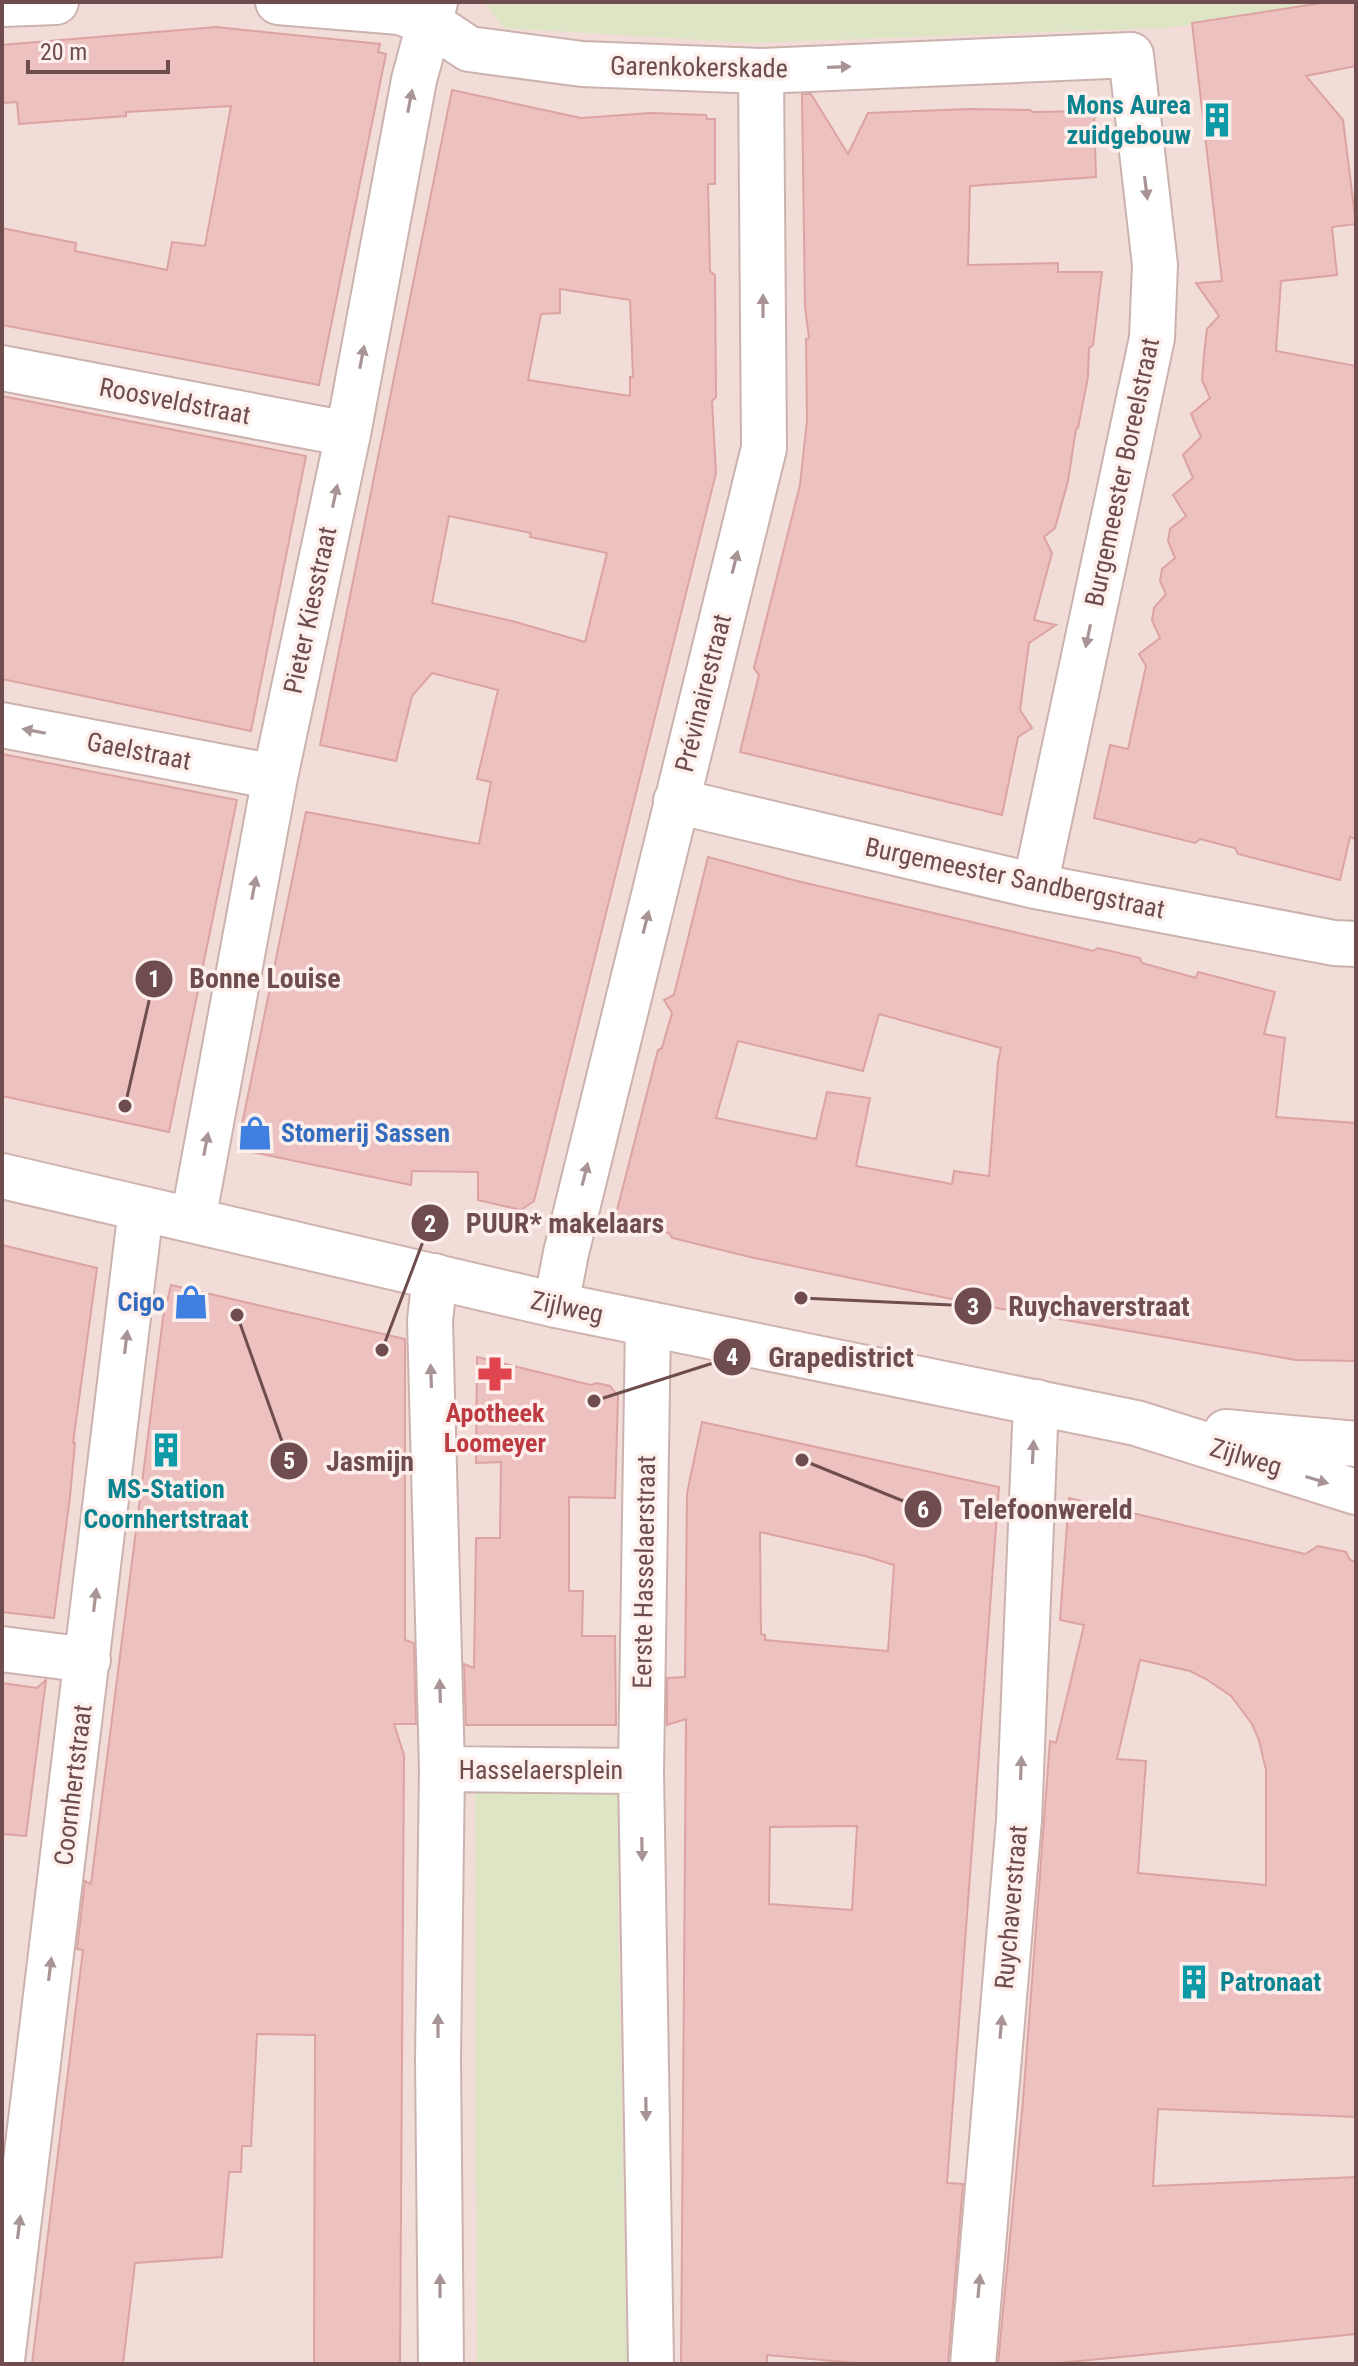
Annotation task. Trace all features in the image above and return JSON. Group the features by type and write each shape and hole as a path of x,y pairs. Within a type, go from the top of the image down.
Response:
{"street":[{"path":"2,4 56,2"},
{"name":"Garenkokerskade","path":"278,2 432,12 469,49 582,64 761,71 1131,55"},
{"name":"Pieter Kiesstraat","path":"193,1220 275,777 348,434 414,80 432,12"},
{"name":"Burgemeester Boreelstraat","path":"1035,886 1152,338 1155,265 1131,55"},
{"name":"Prévinairestraat","path":"556,1305 566,1253 764,448 761,71"},
{"name":"Roosveldstraat","path":"2,368 348,434"},
{"name":"Gaelstraat","path":"2,725 275,777"},
{"name":"Burgemeester Sandbergstraat","path":"676,801 1035,886 1334,943 1356,944"},
{"name":"Zijlweg","path":"2,1176 556,1305 1136,1423 1356,1492"},
{"name":"Coornhertstraat","path":"2,2360 21,2051 88,1660 141,1209"},
{"path":"435,1276 430,1320 442,1769"},
{"name":"Eerste Hasselaerstraat","path":"641,1771 648,1324"},
{"name":"Ruychaverstraat","path":"973,2364 1019,1820 1036,1402"},
{"name":"Zijlweg","path":"1136,1423 1356,1444"},
{"path":"2,1649 88,1660"},
{"name":"Hasselaersplein","path":"441,2364 438,2043 442,1769 641,1771 651,2364"}],"shaded area":[{"path":"2,2 1356,2 1356,2364 2,2364"}],"green space":[{"path":"483,2 1356,2 1356,8 1161,28 751,43 505,28"},
{"path":"475,1784 619,1784 618,1908 627,2364 477,2364"}],"building":[{"path":"1328,2 1356,2 1356,66 1306,76 1343,120 1356,224 1332,227 1337,275 1281,281 1276,351 1356,366 1356,839 1350,837 1340,880 1238,854 1235,848 1200,839 1195,843 1094,818 1110,745 1128,749 1146,666 1139,654 1160,638 1152,620 1154,608 1166,594 1160,581 1162,569 1175,558 1168,541 1170,529 1186,516 1173,495 1193,478 1183,455 1201,437 1191,414 1210,398 1202,380 1204,354 1207,329 1219,316 1196,283 1222,281 1192,23"},
{"path":"216,27 380,44 378,52 386,54 319,385 2,325 2,228 76,243 75,251 167,270 172,242 205,246 231,106 126,112 126,116 19,124 17,102 2,103 2,45"},
{"path":"452,90 581,118 651,113 706,115 707,119 715,119 715,184 708,184 710,271 715,275 716,397 712,401 716,473 534,1201 521,1210 478,1200 478,1172 412,1171 411,1185 237,1149 306,812 479,844 491,782 477,779 498,690 432,673 412,696 396,761 320,745","holes":["560,289 630,300 633,377 630,377 630,396 528,380 541,314 560,313","449,516 607,553 585,642 432,603"]},
{"path":"802,94 811,94 848,154 868,113 969,109 1094,111 1096,177 970,186 968,265 1058,263 1058,272 1102,272 1093,345 1089,348 1088,377 1068,481 1055,528 1044,537 1052,553 1034,620 1056,625 1029,643 1020,710 1032,728 1018,737 1002,815 740,752 759,675 754,668 800,485 807,420 806,339 809,338 805,307"},
{"path":"2,396 306,456 251,731 2,679"},
{"path":"2,754 237,800 169,1132 2,1096"},
{"path":"708,857 1093,951 1098,948 1140,958 1142,963 1196,978 1198,972 1275,992 1264,1034 1285,1038 1276,1117 1356,1123 1356,1361 1296,1360 985,1306 750,1257 672,1238 669,1233 614,1222 658,1050 662,1048 672,1013 664,1000 674,995","holes":["879,1014 1001,1048 989,1176 954,1171 952,1184 856,1166 870,1098 827,1092 816,1139 716,1118 738,1041 863,1071"]},
{"path":"2,1245 97,1268 73,1443 70,1497 54,1618 2,1612"},
{"path":"171,1285 405,1339 405,1640 414,1643 416,1724 394,1724 404,1755 400,2364 314,2364 315,2035 257,2034 251,2146 242,2146 241,2172 229,2172 222,2257 135,2263 123,2364 32,2364 83,1950 77,1949 85,1881 91,1884 163,1318"},
{"path":"477,1357 591,1385 610,1386 618,1396 615,1498 569,1497 569,1591 583,1591 582,1636 615,1636 616,1725 466,1725 464,1664 474,1668 476,1538 500,1538 501,1462 476,1463"},
{"path":"702,1422 999,1487 947,2183 963,2184 948,2364 867,2364 767,2355 767,2364 681,2364 686,1719 667,1725 667,1678 685,1677 687,1493","holes":["760,1532 894,1565 888,1651 765,1640 765,1635 761,1634","857,1826 852,1910 769,1904 770,1827"]},
{"path":"1069,1498 1305,1554 1318,1546 1346,1552 1350,1560 1356,1562 1356,2117 1158,2109 1153,2186 1356,2177 1356,2334 1049,2364 998,2364 1023,2101 1050,1741 1056,1743 1084,1625 1060,1620","holes":["1140,1660 1190,1671 1231,1696 1252,1724 1259,1740 1266,1770 1266,1885 1138,1873 1146,1761 1117,1759"]},
{"path":"46,1680 26,1836 2,1834 2,1683 37,1688"}],"place":[{"name":"Mons Aurea zuidgebouw","path":"1217,120"},
{"name":"Bonne Louise","path":"125,1106"},
{"name":"Stomerij Sassen","path":"255,1133"},
{"name":"Ruychaverstraat","path":"801,1298"},
{"name":"Cigo","path":"191,1302"},
{"name":"Jasmijn","path":"237,1315"},
{"name":"PUUR* makelaars","path":"382,1350"},
{"name":"Apotheek Loomeyer","path":"495,1374"},
{"name":"Grapedistrict","path":"594,1401"},
{"name":"MS-Station Coornhertstraat","path":"166,1450"},
{"name":"Telefoonwereld","path":"802,1460"},
{"name":"Patronaat","path":"1194,1982"}]}
